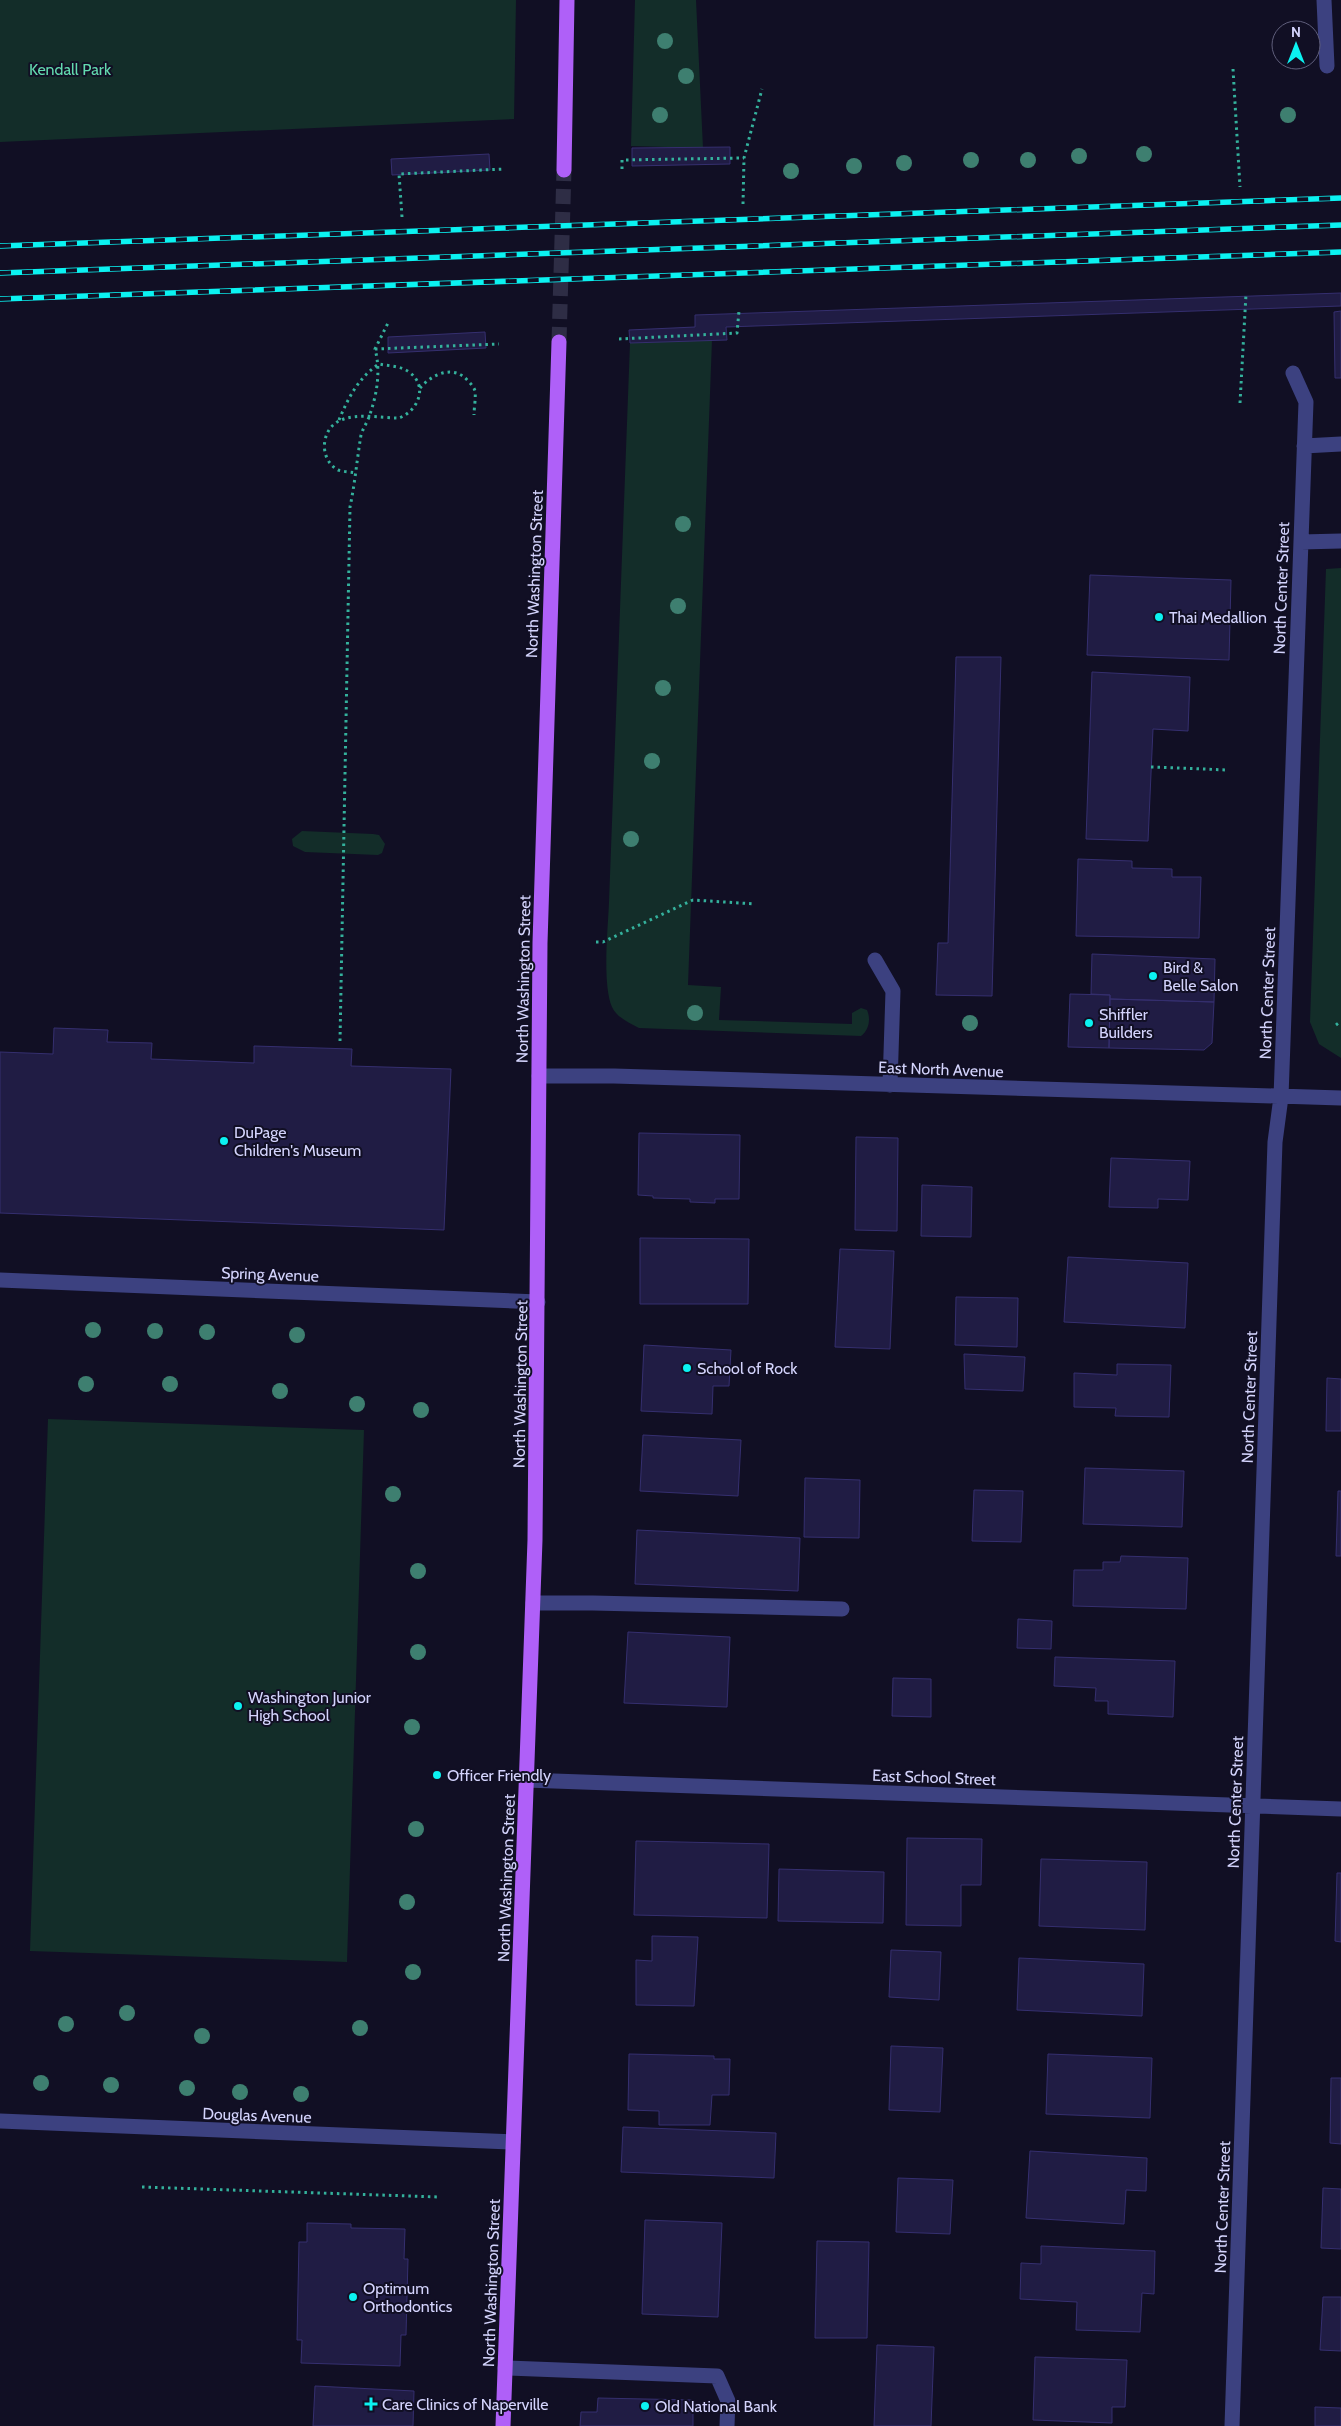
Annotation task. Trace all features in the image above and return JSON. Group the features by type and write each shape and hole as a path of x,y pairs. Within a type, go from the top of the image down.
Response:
{"main road":[{"path":"564,170 567,0"},
{"name":"North Washington Street","path":"502,2426 533,1604 541,933 559,342"}],"street":[{"path":"1324,0 1327,66"},
{"name":"North Center Street","path":"1232,2426 1276,1142 1281,1097 1306,402 1293,373"},
{"path":"1304,446 1341,444"},
{"path":"1301,542 1341,541"},
{"path":"875,960 893,991 890,1085"},
{"name":"East North Avenue","path":"539,1076 614,1076 1341,1098"},
{"name":"Spring Avenue","path":"0,1280 538,1302"},
{"path":"533,1604 593,1603 842,1609"},
{"name":"East School Street","path":"526,1780 1341,1809"},
{"name":"Douglas Avenue","path":"0,2121 514,2142"},
{"path":"505,2368 717,2376 728,2402 727,2426"}],"path":[{"path":"1233,69 1240,186"},
{"path":"743,204 744,158 762,90"},
{"path":"622,168 622,160 744,158"},
{"path":"402,217 399,174 504,168"},
{"path":"1240,403 1246,294"},
{"path":"619,339 737,333 740,311"},
{"path":"340,1041 350,507 357,473 362,432 369,417 377,387 379,364 375,349 388,323"},
{"path":"375,349 499,344"},
{"path":"339,420 348,399 368,371 379,364 404,369 411,373 419,388 419,396"},
{"path":"357,473 340,470 333,466 324,450 327,432 339,420 347,417 399,418 406,415 413,410 419,396 420,387 439,373 448,371 458,373 467,378 475,389 474,415"},
{"path":"1151,767 1228,770"},
{"path":"596,942 603,942 693,900 754,904"},
{"path":"1336,1026 1341,1021"},
{"path":"142,2187 439,2197"}],"green space":[{"name":"Kendall Park","path":"0,0 516,0 514,119 0,142"},
{"path":"635,0 696,0 703,148 631,146"},
{"path":"712,340 688,985 721,987 719,1020 852,1024 852,1013 861,1008 867,1010 869,1021 866,1031 861,1036 639,1028 624,1020 614,1011 609,997 606,956 630,343"},
{"path":"1341,568 1341,1058 1319,1044 1310,1022 1326,569"},
{"path":"302,831 373,834 379,835 385,844 382,853 378,855 305,852 293,846 292,839"},
{"path":"48,1419 364,1430 347,1962 30,1951"}],"building":[{"path":"730,147 730,164 632,166 632,148"},
{"path":"489,154 490,170 392,175 391,159"},
{"path":"1341,293 1341,306 726,327 727,340 630,343 629,330 695,327 695,315"},
{"path":"1341,311 1341,378 1335,378 1334,312"},
{"path":"485,332 486,348 388,353 388,337"},
{"name":"Thai Medallion","path":"1090,575 1231,580 1229,660 1087,655"},
{"path":"956,657 1001,657 992,996 936,995 938,943 948,943"},
{"path":"1092,672 1190,677 1188,731 1153,729 1148,841 1086,839"},
{"path":"1078,859 1132,861 1132,868 1172,869 1172,877 1201,877 1199,938 1076,936"},
{"name":"Bird & Belle Salon","path":"1092,954 1215,959 1214,1002 1110,999 1110,995 1091,994"},
{"name":"Shiffler Builders","path":"1070,994 1110,995 1109,1048 1068,1047"},
{"path":"1110,999 1214,1002 1212,1043 1204,1050 1109,1048"},
{"name":"DuPage Children's Museum","path":"54,1028 108,1030 107,1042 152,1043 151,1059 254,1063 254,1046 352,1049 351,1066 451,1069 444,1230 0,1213 0,1052 53,1054"},
{"path":"639,1133 740,1135 739,1199 715,1199 715,1203 690,1202 690,1199 653,1198 653,1196 638,1195"},
{"path":"856,1137 898,1138 897,1231 855,1230"},
{"path":"1111,1158 1190,1161 1188,1200 1158,1199 1158,1208 1109,1207"},
{"path":"922,1185 972,1187 971,1237 921,1236"},
{"path":"640,1238 749,1239 748,1304 640,1304"},
{"path":"840,1249 894,1251 890,1349 835,1347"},
{"path":"1068,1257 1188,1263 1185,1328 1064,1322"},
{"path":"956,1297 1018,1298 1017,1347 955,1345"},
{"name":"School of Rock","path":"644,1345 731,1350 729,1386 713,1386 712,1414 641,1411"},
{"path":"964,1354 1025,1357 1023,1391 965,1389"},
{"path":"1117,1364 1171,1365 1169,1417 1115,1416 1116,1408 1074,1407 1074,1373 1117,1375"},
{"path":"1327,1378 1341,1379 1341,1431 1326,1431"},
{"path":"643,1435 741,1440 738,1496 640,1491"},
{"path":"1085,1468 1184,1471 1182,1527 1083,1524"},
{"path":"805,1478 860,1480 859,1538 804,1537"},
{"path":"974,1490 1023,1491 1021,1542 972,1541"},
{"path":"1338,1491 1341,1491 1341,1556 1336,1556"},
{"path":"637,1530 800,1538 798,1591 635,1584"},
{"path":"1121,1556 1188,1558 1186,1609 1073,1606 1074,1570 1103,1570 1103,1562 1120,1562"},
{"path":"1018,1619 1052,1621 1051,1649 1017,1648"},
{"path":"628,1632 730,1637 727,1707 624,1703"},
{"path":"1055,1657 1175,1661 1173,1717 1108,1714 1108,1701 1095,1701 1096,1688 1054,1686"},
{"path":"893,1678 931,1679 931,1717 892,1716"},
{"path":"907,1838 982,1839 981,1885 961,1885 961,1926 906,1925"},
{"path":"636,1841 769,1844 767,1918 634,1915"},
{"path":"1041,1859 1147,1862 1145,1930 1039,1926"},
{"path":"779,1869 884,1872 883,1923 778,1921"},
{"path":"1337,1873 1341,1873 1341,1942 1335,1941"},
{"path":"652,1936 698,1937 694,2006 636,2005 636,1960 652,1961"},
{"path":"891,1950 941,1952 939,2000 889,1997"},
{"path":"1019,1958 1144,1964 1142,2016 1017,2010"},
{"path":"891,2046 943,2048 940,2112 889,2110"},
{"path":"629,2054 714,2056 714,2059 730,2059 729,2095 712,2095 710,2125 659,2125 659,2111 628,2110"},
{"path":"1048,2054 1152,2058 1150,2118 1046,2114"},
{"path":"1331,2078 1341,2078 1341,2144 1330,2143"},
{"path":"623,2127 776,2133 774,2178 621,2172"},
{"path":"1030,2151 1147,2158 1146,2191 1126,2190 1124,2224 1026,2218"},
{"path":"898,2178 953,2180 950,2234 896,2232"},
{"path":"1323,2188 1341,2189 1341,2249 1321,2248"},
{"path":"645,2220 722,2223 718,2317 642,2314"},
{"name":"Optimum Orthodontics","path":"307,2223 351,2224 351,2228 405,2229 404,2259 408,2259 406,2335 401,2335 400,2366 301,2363 302,2340 297,2340 299,2242 307,2242"},
{"path":"817,2241 869,2242 867,2338 815,2338"},
{"path":"1041,2246 1155,2251 1154,2294 1142,2293 1140,2332 1076,2330 1077,2302 1020,2299 1021,2263 1041,2264"},
{"path":"1323,2297 1341,2297 1341,2351 1320,2350"},
{"path":"877,2345 934,2347 931,2426 874,2426"},
{"path":"1035,2357 1127,2360 1125,2407 1112,2407 1112,2423 1033,2420"},
{"path":"315,2386 414,2391 413,2426 313,2426"},
{"name":"Old National Bank","path":"598,2398 693,2400 693,2426 580,2426 581,2412 597,2412"},
{"path":"1315,2407 1341,2408 1341,2426 1315,2426"}],"tunnel":[{"path":"559,342 564,170"}],"railway":[{"path":"0,246 1341,198"},
{"path":"0,273 1341,225"},
{"path":"0,299 1341,252"}],"place":[{"name":"Thai Medallion","path":"1159,617"},
{"name":"Bird & Belle Salon","path":"1153,976"},
{"name":"Shiffler Builders","path":"1089,1023"},
{"name":"DuPage Children's Museum","path":"224,1141"},
{"name":"School of Rock","path":"687,1368"},
{"name":"Washington Junior High School","path":"238,1706"},
{"name":"Officer Friendly","path":"437,1775"},
{"name":"Optimum Orthodontics","path":"353,2297"},
{"name":"Care Clinics of Naperville","path":"371,2404"},
{"name":"Old National Bank","path":"645,2406"}]}
